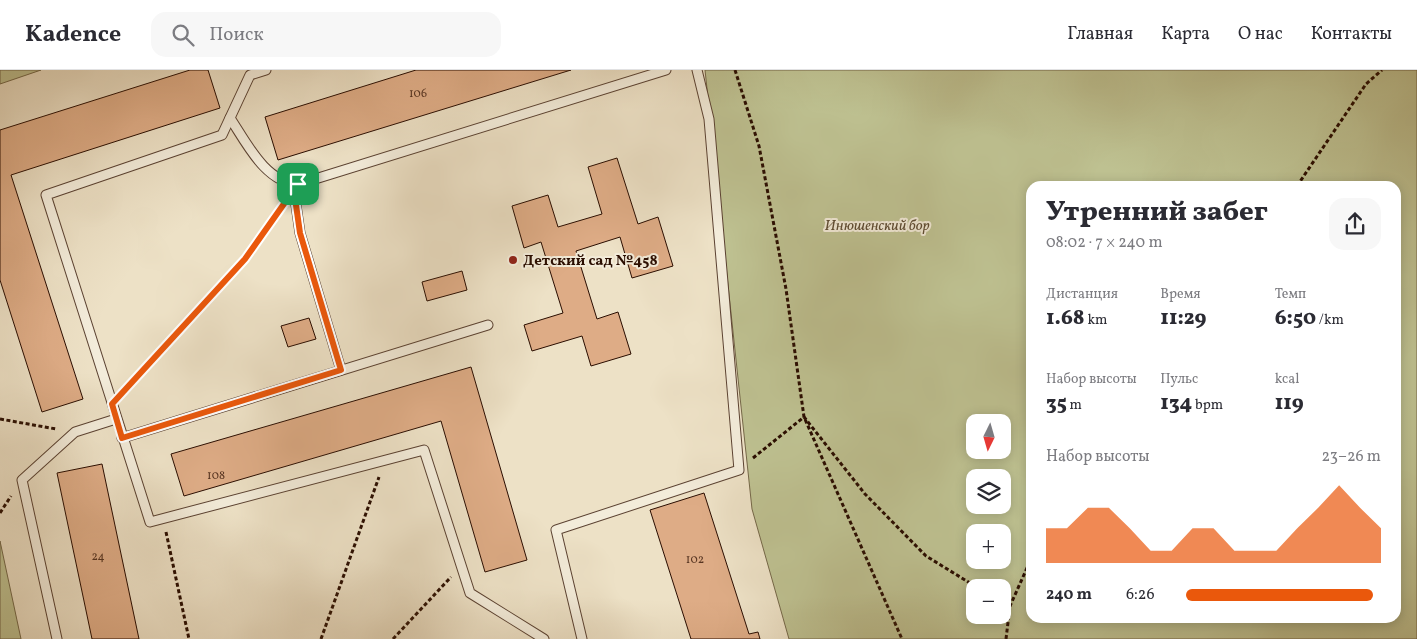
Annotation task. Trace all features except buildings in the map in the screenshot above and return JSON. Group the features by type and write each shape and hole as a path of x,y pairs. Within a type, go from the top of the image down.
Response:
{"lane":[{"path":"266,70 250,75 222,135 46,195 150,522 424,450 470,594 544,639"},
{"path":"230,118 265,168 281,181 298,184 666,70"},
{"path":"582,639 556,530 739,470 709,120 697,70"},
{"path":"298,184 296,205 300,233 341,370"},
{"path":"122,438 488,326"},
{"path":"56,639 22,480 75,432 116,419"}],"path":[{"path":"735,70 759,146 786,288 804,417 902,639"},
{"path":"1300,181 1366,84 1382,70"},
{"path":"112,404 245,259 282,206"},
{"path":"739,470 804,417"},
{"path":"804,417 865,494 926,556 966,581"},
{"path":"0,419 75,432"},
{"path":"321,639 385,461"},
{"path":"163,518 189,639"},
{"path":"394,639 461,566"},
{"path":"1011,604 1026,570"},
{"path":"1006,639 1008,624"}],"green space":[{"path":"0,70 41,70 0,84"},
{"name":"Инюшенский бор","path":"705,70 1417,70 1417,639 789,639 752,509"},
{"path":"0,541 21,639 0,639"}],"place":[{"name":"Детский сад №458","path":"513,260"}],"route":[{"path":"298,184 296,213 300,233 341,370 122,438 112,404 245,259 298,184"}]}
